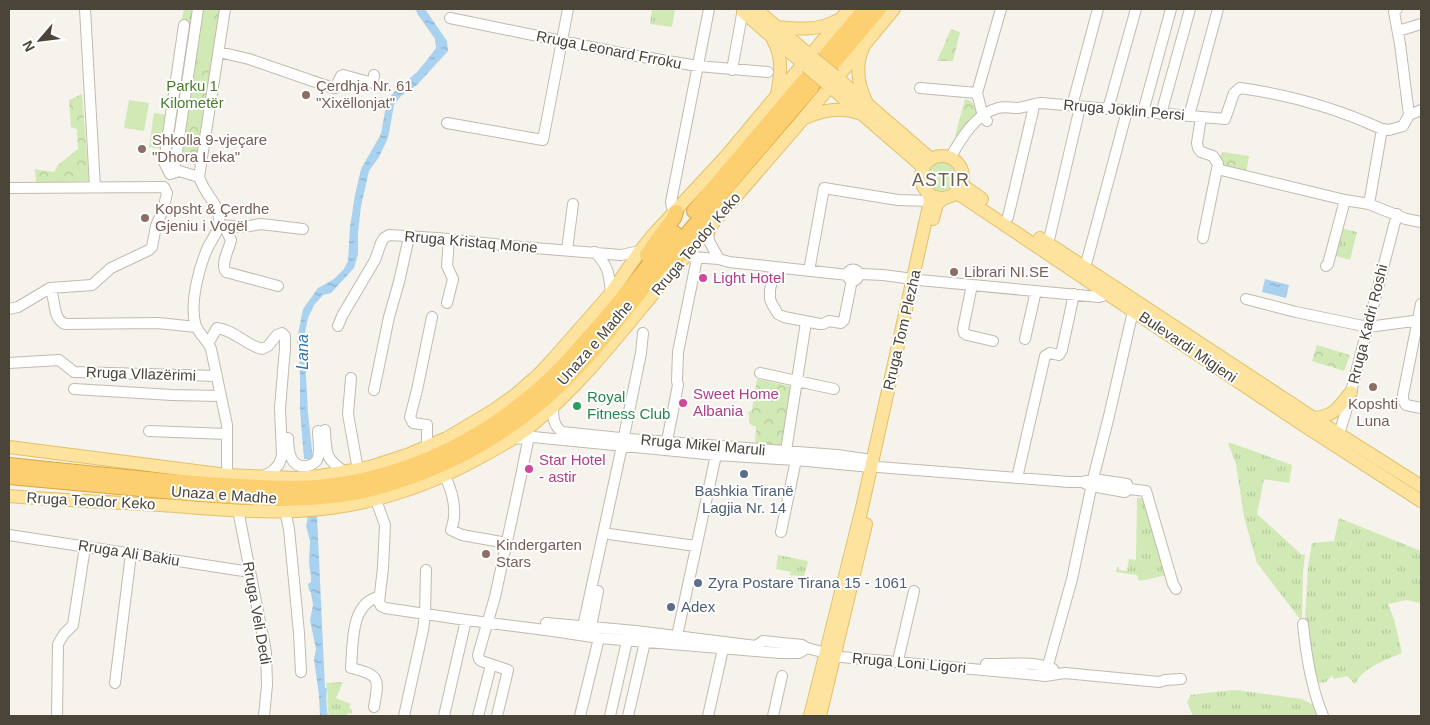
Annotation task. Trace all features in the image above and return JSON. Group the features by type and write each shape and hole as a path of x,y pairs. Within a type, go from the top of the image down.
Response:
{"highway":[{"path":"865,9 831,57 880,9"},
{"name":"Unaza e Madhe","path":"9,476 233,497 294,497 321,492 343,495 392,483 441,466 478,447 505,429 542,401 586,358 655,257 808,68"},
{"path":"676,212 674,218 611,305 612,318 624,316 672,263 708,230"},
{"name":"Unaza e Madhe","path":"9,465 219,485 294,497"},
{"path":"9,482 80,483"}],"main road":[{"path":"756,9 808,68 832,81 927,163"},
{"name":"Rruga Teodor Keko","path":"9,496 238,510 321,492 378,504 392,496 445,476 513,438 576,385 692,257 708,230 804,119 832,81 894,9"},
{"path":"743,10 774,31 828,26 844,12"},
{"name":"Rruga Teodor Keko","path":"321,492 345,472 399,458 428,447 477,421 515,395 538,375 610,293 640,251 727,155 776,95 808,68 844,12"},
{"path":"774,31 778,48 780,76 776,95"},
{"path":"865,110 859,73 861,53 866,42"},
{"path":"804,119 820,112 834,110 857,112 865,110"},
{"path":"929,197 921,181 921,174 927,163 938,156 953,160 960,167 962,174 953,192"},
{"name":"Bulevardi Migjeni","path":"953,192 1133,311 1337,440 1421,500"},
{"name":"Bulevardi Migjeni","path":"929,197 953,192 1008,217 1313,418 1337,440 1421,486"},
{"name":"Rruga Tom Plezha","path":"831,654 862,508 875,464 916,279 937,204 953,192"},
{"name":"Rruga Tom Plezha","path":"916,279 929,197"},
{"path":"1313,418 1324,417 1335,412 1351,392"},
{"name":"Rruga Teodor Keko","path":"9,447 228,475 263,476 294,497"},
{"path":"810,716 831,654"},
{"path":"820,716 831,654"}],"street":[{"path":"85,9 95,187"},
{"path":"164,187 172,173 198,9"},
{"path":"225,9 199,177 217,208 222,225 231,240 224,264 226,272 278,286"},
{"path":"447,123 543,140 568,9"},
{"path":"676,212 672,208 671,202 709,9"},
{"path":"985,118 977,93 1000,9"},
{"path":"1048,244 1098,9"},
{"path":"1108,109 1136,9"},
{"path":"1143,112 1171,9"},
{"path":"1161,114 1190,9"},
{"path":"1189,116 1218,9"},
{"path":"1201,117 1224,119 1234,93 1240,88 1302,99 1336,110 1382,129 1389,130 1403,126 1408,115 1394,12 1397,9"},
{"path":"732,70 743,10"},
{"name":"Rruga Leonard Frroku","path":"450,18 609,51 698,66 768,72"},
{"path":"1398,31 1421,24"},
{"path":"172,173 164,162 184,25"},
{"path":"219,52 249,59 335,88 343,75 373,83 374,76"},
{"path":"920,88 977,93"},
{"name":"Rruga Joklin Persi","path":"953,160 992,110 1041,103 1201,117 1198,148 1201,152 1213,156 1218,164 1217,170"},
{"path":"1008,217 1033,105"},
{"path":"1408,115 1421,110"},
{"path":"1086,268 1127,111"},
{"path":"1369,204 1382,129"},
{"path":"1203,238 1217,170 1369,204 1406,219 1421,222"},
{"path":"172,173 184,172 199,177"},
{"path":"9,188 164,187"},
{"path":"9,309 18,307 50,288 92,285 111,268 149,250 152,247 156,226 163,210 167,193 164,187"},
{"path":"809,271 824,188 898,200 929,197"},
{"path":"1326,266 1345,200"},
{"path":"567,250 573,204"},
{"name":"Rruga Kadri Roshi","path":"1337,440 1397,214"},
{"path":"222,225 243,227 261,224 303,229"},
{"path":"222,225 208,249 196,283 194,316 198,332 208,342 211,349 226,418 228,475"},
{"path":"708,230 709,241 719,258"},
{"name":"Rruga Kristaq Mone","path":"338,326 375,260 381,243 384,238 389,236 449,239 621,255 640,251"},
{"path":"374,390 389,317 409,236"},
{"path":"447,303 453,279 447,266 449,239"},
{"path":"595,252 606,264 609,271 610,293"},
{"path":"667,441 678,385 678,352 692,257 719,258 729,262 775,267 809,271 850,278 844,320 841,323 829,321 823,324 784,317 774,309 770,299 775,267"},
{"path":"862,274 1099,297 1108,294"},
{"path":"972,285 963,329 964,333 993,341"},
{"path":"50,288 53,293 58,318 65,324 158,324 196,327"},
{"path":"1025,339 1036,291"},
{"path":"1016,478 1045,356 1047,354 1059,354 1062,350 1074,294"},
{"path":"1246,299 1368,327 1420,320"},
{"path":"1421,304 1420,320 1403,395 1404,403 1410,407 1421,408"},
{"path":"1047,672 1072,579 1089,483 1109,416 1133,311"},
{"path":"428,447 427,425 414,423 410,417 432,317"},
{"path":"786,451 806,322"},
{"path":"208,342 217,328 226,330 262,349 268,346 277,334 282,333 285,336 280,408 282,456 279,464 263,476"},
{"path":"587,630 626,443 643,333"},
{"name":"Rruga Vllazërimi","path":"9,363 59,360 72,371 77,372 217,376"},
{"path":"760,373 834,389"},
{"path":"351,378 348,414 358,470"},
{"path":"74,389 221,396"},
{"name":"Rruga Mikel Maruli","path":"553,406 554,423 562,432 626,443 716,455 837,455 875,464 1016,478 1127,484 1129,489 1146,491 1173,584 1176,588"},
{"path":"280,408 286,422 290,456 295,463 306,466 316,462 321,431 328,456 335,466 345,472"},
{"path":"148,431 227,434"},
{"path":"497,716 508,670 481,661 478,655 495,598 528,436"},
{"name":"Rruga Mikel Maruli","path":"513,438 528,436 626,443 667,441 786,451 797,456"},
{"name":"Rruga Mikel Maruli","path":"676,636 716,455"},
{"path":"781,532 797,456"},
{"path":"445,476 454,504 455,521 451,530 462,536 507,543"},
{"path":"294,497 290,538 301,672"},
{"path":"374,707 377,682 367,671 351,668 357,615 370,601 379,597 386,525 378,504"},
{"name":"Rruga Veli Dedi","path":"238,510 266,652 267,685 264,716"},
{"name":"Rruga Ali Bakiu","path":"9,535 250,572"},
{"path":"606,535 696,546"},
{"path":"57,716 58,644 73,625 84,547"},
{"path":"115,683 131,554"},
{"path":"404,716 423,630 426,570"},
{"path":"899,656 914,591"},
{"name":"Rruga Loni Ligori","path":"379,597 378,602 385,608 488,623 676,636 756,646 763,642 802,645 841,657 1159,682 1182,679"},
{"path":"444,716 466,620"},
{"path":"1303,624 1314,694 1323,716"},
{"name":"Rruga Loni Ligori","path":"587,630 599,638 723,649 799,653 807,648"},
{"path":"580,716 599,638"},
{"path":"610,716 627,641"},
{"path":"628,716 645,642"},
{"path":"708,716 723,649"},
{"name":"Rruga Loni Ligori","path":"831,654 899,656 972,664 1020,663 1047,672"},
{"path":"478,716 491,665"},
{"path":"773,716 782,676"}],"green space":[{"name":"Parku 1 Kilometër","path":"184,9 221,9 197,162 193,164 169,159 177,85 187,20 182,19"},
{"path":"652,9 675,9 672,27 650,24"},
{"path":"201,20 219,23 214,56 196,53"},
{"path":"951,29 960,32 953,61 937,61"},
{"path":"82,94 89,181 36,183 35,169 54,172 58,165 78,149 77,129 71,127 69,100"},
{"path":"965,99 971,101 979,112 959,137 955,136"},
{"path":"129,100 149,103 144,131 124,128"},
{"path":"154,113 167,115 162,149 149,147"},
{"path":"1223,152 1249,156 1246,173 1221,167 1218,158"},
{"path":"942,160 954,165 959,177 954,189 942,194 930,189 925,177 930,165"},
{"path":"1340,228 1357,232 1350,260 1333,255"},
{"path":"1317,345 1350,355 1344,371 1312,361"},
{"path":"757,379 793,387 783,446 755,446 756,426 751,426 749,414 747,413 752,410"},
{"path":"1228,443 1292,465 1289,483 1264,479 1257,514 1302,555 1305,554 1302,619 1300,619 1257,563 1244,517 1236,464"},
{"path":"1137,498 1144,498 1168,575 1139,581 1137,575 1116,572 1117,567 1119,567 1119,570 1127,571 1129,559 1136,560"},
{"path":"1339,518 1421,551 1421,603 1406,600 1388,604 1394,619 1402,653 1382,661 1369,669 1363,673 1355,684 1347,676 1334,679 1332,675 1326,682 1315,684 1305,619 1308,567 1312,543 1334,541"},
{"path":"778,555 808,561 803,580 800,579 800,576 790,575 791,572 776,569"},
{"path":"343,682 336,698 351,704 349,707 352,710 352,714 348,713 347,716 329,716 326,683"},
{"path":"1236,690 1302,699 1314,705 1318,716 1193,716 1187,702 1191,695"}],"water":[{"name":"Lana","path":"415,9 425,9 447,41 448,51 417,85 401,96 394,105 388,138 379,157 369,171 361,206 358,254 354,268 331,293 323,295 314,305 308,318 304,338 308,413 313,459 304,459 297,339 303,309 318,288 334,279 344,269 348,261 350,227 361,169 381,134 387,100 417,72 436,48 435,39"},
{"path":"1265,279 1289,285 1286,298 1262,292"},
{"path":"308,516 317,516 328,716 320,716 314,659 316,649 310,620 313,605 308,584 311,582 311,577 309,563 310,541 306,526"}],"place":[{"name":"Çerdhja Nr. 61 \"Xixëllonjat\"","path":"306,95"},
{"name":"Shkolla 9-vjeçare \"Dhora Leka\"","path":"142,149"},
{"name":"Kopsht & Çerdhe Gjeniu i Vogël","path":"145,218"},
{"name":"Librari NI.SE","path":"954,272"},
{"name":"Light Hotel","path":"703,278"},
{"name":"Kopshti Luna","path":"1373,387"},
{"name":"Sweet Home Albania","path":"683,403"},
{"name":"Royal Fitness Club","path":"577,406"},
{"name":"Star Hotel - astir","path":"529,469"},
{"name":"Bashkia Tiranë Lagjia Nr. 14","path":"744,474"},
{"name":"Kindergarten Stars","path":"486,554"},
{"name":"Zyra Postare Tirana 15 - 1061","path":"698,583"},
{"name":"Adex","path":"671,607"}],"district":[{"name":"ASTIR","path":"941,180"}]}
